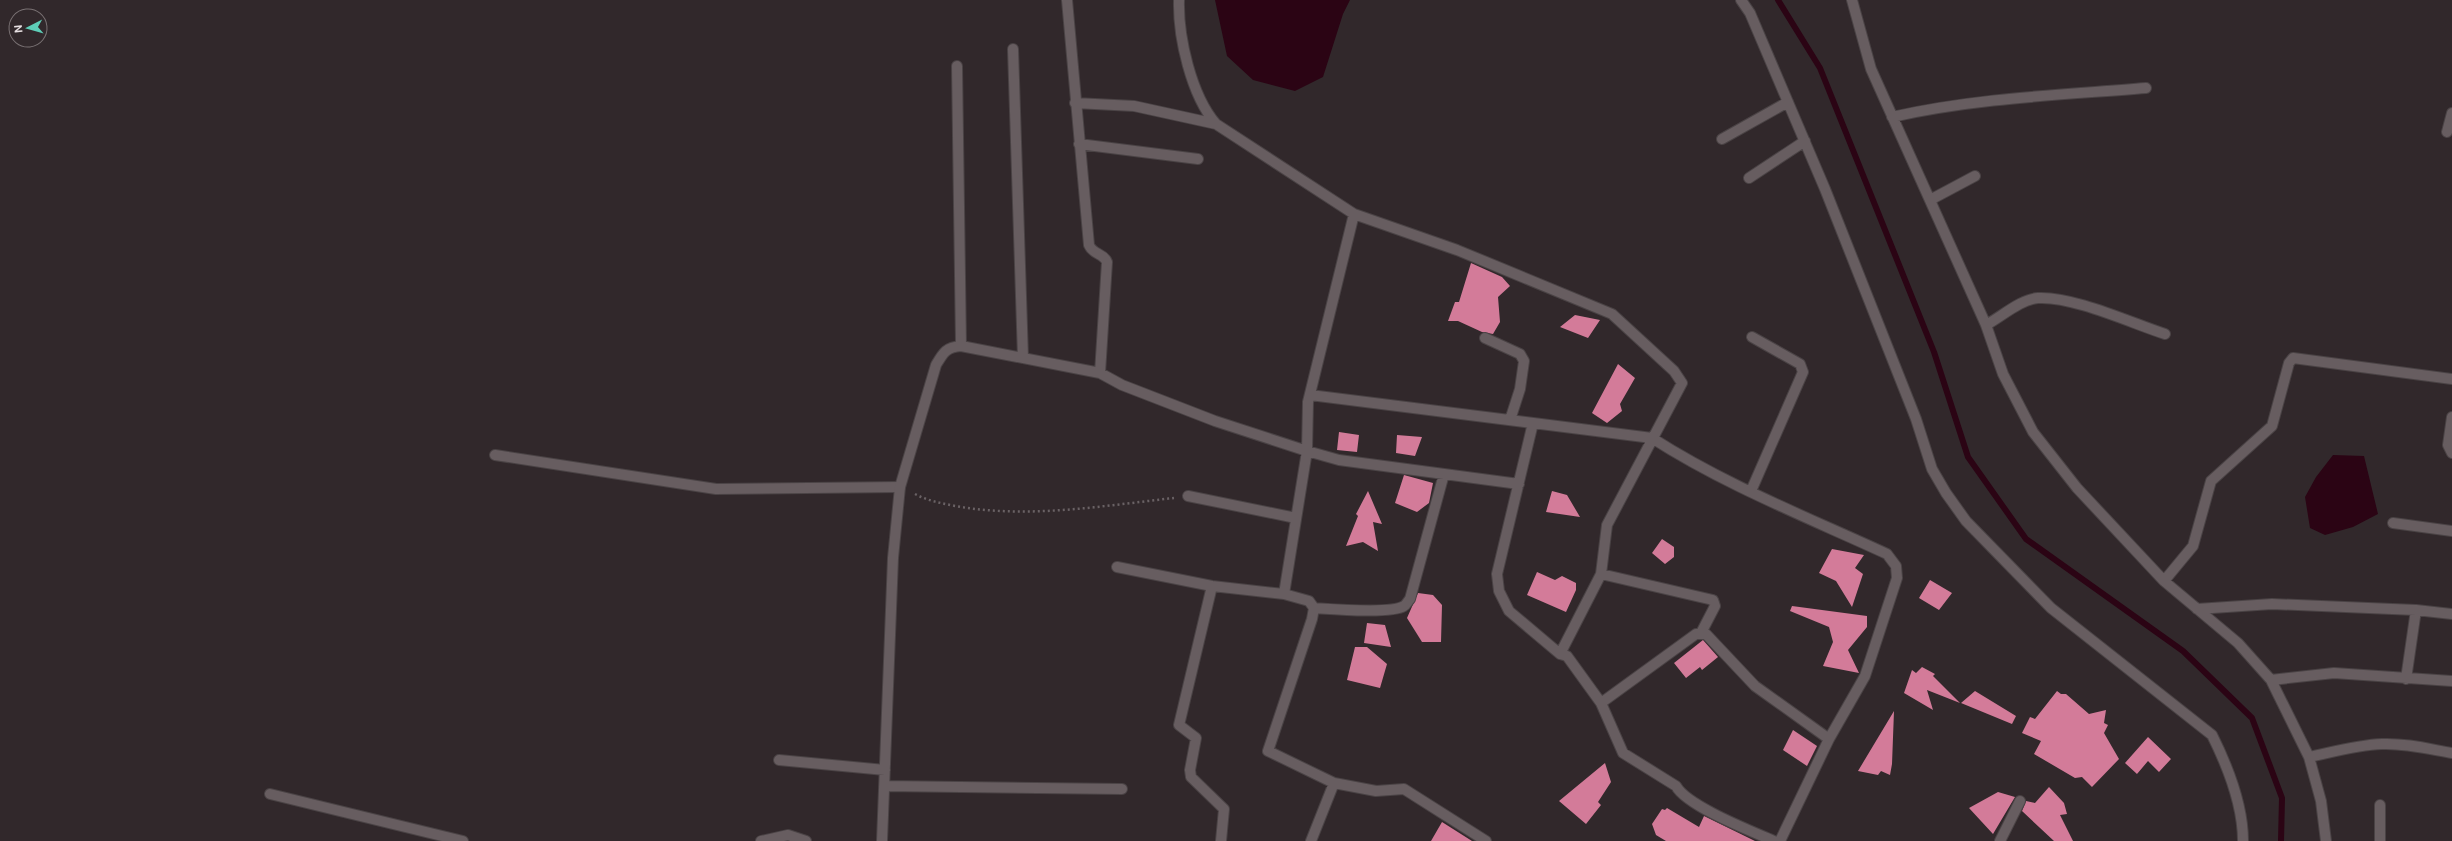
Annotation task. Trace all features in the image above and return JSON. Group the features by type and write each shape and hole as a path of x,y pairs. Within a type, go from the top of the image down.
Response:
{"street":[{"path":"1067,0 1075,103 1089,245 1093,252 1104,256 1107,262 1100,373"},
{"path":"1179,0 1180,33 1197,90 1206,112 1216,124 1354,214 1457,250 1612,314 1674,371 1682,383 1607,525 1601,574 1560,654"},
{"path":"1741,0 1750,13 1788,102 1916,419 1932,469 1946,493 1966,521 2051,608 2212,735 2224,760 2240,809 2244,841"},
{"path":"1852,0 1871,69 1986,325 2003,374 2033,432 2077,488 2164,581 2238,643 2271,680 2308,757 2321,801 2326,841"},
{"path":"1013,49 1024,358"},
{"path":"957,66 961,346"},
{"path":"1892,117 1939,106 1974,102 2146,88"},
{"path":"1722,138 1788,102"},
{"path":"1075,103 1134,106 1216,124"},
{"path":"2447,132 2452,113"},
{"path":"1749,178 1804,141"},
{"path":"1079,144 1198,159"},
{"path":"1930,200 1975,176"},
{"path":"1284,594 1307,452 1307,409 1354,214"},
{"path":"1986,325 2023,304 2037,298 2075,304 2166,334"},
{"path":"1751,491 1803,372 1800,364 1752,337"},
{"path":"1485,338 1520,354 1524,360 1520,389 1510,420"},
{"path":"882,841 893,558 900,487 936,365 944,351 952,346 961,346 1100,373 1122,385 1215,421 1307,452 1338,460 1518,484"},
{"path":"2164,581 2193,546 2211,481 2272,426 2289,363 2293,358 2452,379"},
{"path":"1310,394 1652,438 1678,455 1751,491 1888,554 1896,566 1897,578 1865,676 1829,739 1780,841"},
{"path":"2452,417 2448,446 2452,453"},
{"path":"1533,423 1498,569 1499,591 1509,611 1560,654 1567,656 1601,703 1623,753 1676,786 1681,794 1726,820 1774,841"},
{"path":"495,455 716,489 900,487"},
{"path":"1314,608 1378,610 1396,609 1404,606 1410,599 1444,474"},
{"path":"1188,496 1296,518"},
{"path":"2393,523 2452,531"},
{"path":"1117,567 1212,586 1284,594 1309,601 1314,608"},
{"path":"1601,574 1713,600 1715,606 1701,633"},
{"path":"1212,586 1179,725 1196,738 1190,770 1191,777 1224,809 1222,841"},
{"path":"2197,609 2272,604 2416,610 2452,614"},
{"path":"1314,608 1268,751 1334,783 1376,791 1404,789 1486,841"},
{"path":"2406,678 2416,610"},
{"path":"1601,703 1696,634 1701,633 1706,634 1755,686 1829,739"},
{"path":"2271,680 2334,673 2452,681"},
{"path":"2308,757 2367,745 2383,744 2400,744 2452,753"},
{"path":"779,760 885,770"},
{"path":"1311,841 1334,783"},
{"path":"884,786 1122,789"},
{"path":"270,794 463,841"},
{"path":"2000,841 2020,801"},
{"path":"2380,804 2380,841"},
{"path":"761,841 788,835 806,841"}],"path":[{"path":"900,487 926,500 982,510 1044,512 1188,496"}],"shaded area":[{"path":"1215,0 1350,0 1343,14 1323,77 1295,91 1253,80 1227,56"},
{"path":"2333,455 2364,456 2378,514 2353,527 2325,535 2310,528 2305,497 2316,477"}],"building":[{"path":"1471,263 1502,277 1510,286 1498,297 1500,322 1493,334 1482,332 1458,321 1448,321 1455,302 1459,302"},
{"path":"1575,315 1600,320 1588,338 1560,327"},
{"path":"1618,364 1635,378 1620,404 1622,411 1607,423 1592,413"},
{"path":"1339,432 1359,435 1357,452 1337,450"},
{"path":"1397,435 1422,437 1415,456 1396,453"},
{"path":"1404,475 1433,483 1429,503 1417,512 1395,503"},
{"path":"1368,491 1382,524 1373,522 1378,551 1363,542 1346,546 1358,516 1356,514"},
{"path":"1552,491 1567,495 1580,517 1546,512"},
{"path":"1662,539 1674,547 1674,557 1665,564 1652,553"},
{"path":"1832,549 1864,555 1855,568 1863,574 1852,607 1836,581 1819,573"},
{"path":"1537,572 1555,580 1562,576 1576,583 1576,590 1566,612 1527,595"},
{"path":"1930,580 1952,593 1939,610 1919,598"},
{"path":"1418,593 1433,595 1442,605 1441,642 1422,642 1407,618"},
{"path":"1792,606 1867,616 1867,627 1848,650 1859,673 1823,666 1833,642 1829,627 1790,611"},
{"path":"1367,623 1385,625 1391,647 1364,643"},
{"path":"1703,640 1718,657 1702,670 1700,667 1686,678 1674,663"},
{"path":"1355,647 1367,647 1387,664 1380,688 1347,680"},
{"path":"1922,667 1935,674 1933,676 1960,703 1927,690 1933,710 1904,693 1912,670 1916,673"},
{"path":"1975,691 2016,716 2012,724 1961,703"},
{"path":"2057,691 2061,694 2066,694 2089,714 2106,710 2104,723 2108,725 2104,733 2119,759 2092,787 2082,777 2075,778 2034,754 2041,741 2022,733 2030,717 2035,719"},
{"path":"1894,711 1892,764 1890,775 1881,771 1878,775 1858,771"},
{"path":"1793,730 1817,746 1807,766 1783,750"},
{"path":"2148,737 2171,759 2159,772 2148,761 2137,774 2125,763"},
{"path":"1605,763 1611,782 1598,802 1601,805 1586,824 1559,801"},
{"path":"2049,787 2064,803 2067,814 2060,815 2073,841 2054,841 2022,811 2026,801 2035,803"},
{"path":"1998,792 2015,797 1993,834 1969,808"},
{"path":"1667,808 1699,827 1704,816 1755,841 1666,841 1656,835 1652,824 1662,809 1665,810"},
{"path":"1442,822 1472,841 1431,841"}],"waterway":[{"path":"1778,0 1820,68 1934,352 1968,457 2026,539 2183,651 2252,718 2282,798 2281,841"}]}
